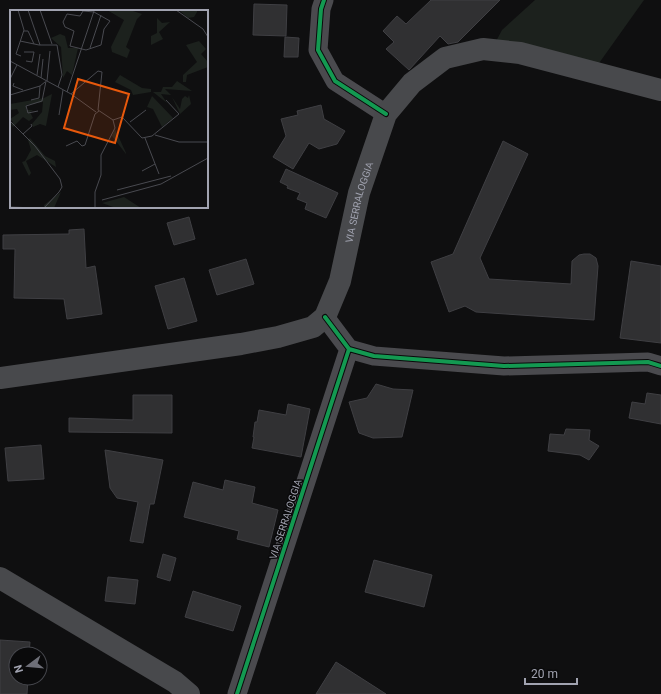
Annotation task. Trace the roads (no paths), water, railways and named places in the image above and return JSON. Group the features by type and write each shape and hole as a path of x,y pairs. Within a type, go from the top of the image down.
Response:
{"main road":[{"name":"VIA SERRALOGGIA","path":"325,317 340,281 359,193 386,114 412,83 445,58 483,49 520,53 661,90"},
{"path":"0,378 233,345 271,338 313,327 325,317"},
{"path":"0,578 176,682 189,694"}],"street":[{"path":"324,0 321,9 318,50 335,81 386,114"},
{"path":"325,317 349,349 374,356 504,366 648,362 661,366"},
{"name":"VIA SERRALOGGIA","path":"237,694 349,349"}]}
